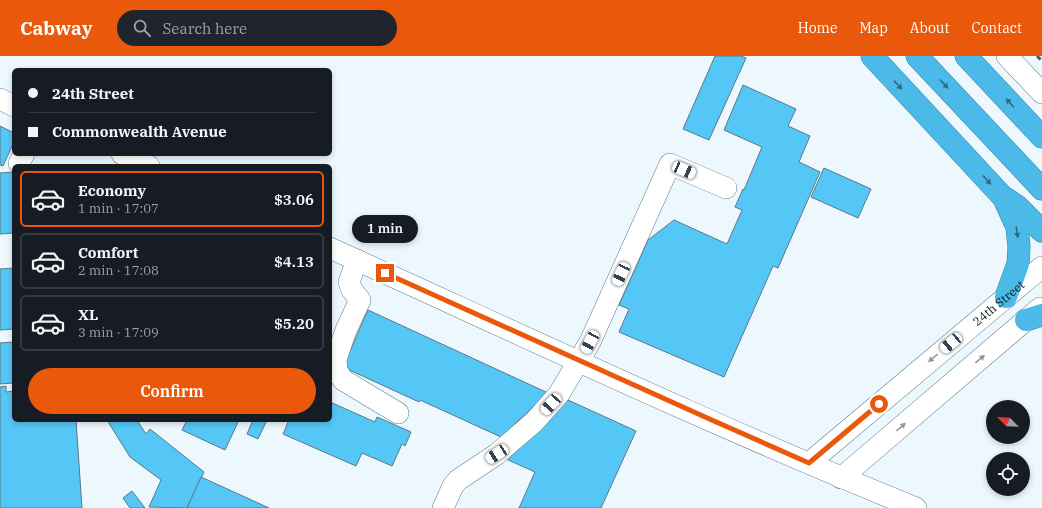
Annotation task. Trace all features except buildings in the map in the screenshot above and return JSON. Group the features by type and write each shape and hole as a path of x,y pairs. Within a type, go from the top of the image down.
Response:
{"highway":[{"path":"872,56 1002,196 1017,206 1042,231"},
{"path":"917,56 1042,188"},
{"path":"966,56 1039,134"},
{"path":"1002,196 1017,227 1019,247 1018,264 1006,297"}],"street":[{"path":"1007,56 1042,93"},
{"path":"0,99 12,105"},
{"path":"126,156 144,164"},
{"path":"443,508 453,486 458,480 497,454 534,422 559,394 590,342 670,164 726,188"},
{"path":"332,249 841,478 916,508"},
{"path":"357,260 349,282 352,290 360,300 346,330 336,359 337,371 343,380 398,413"},
{"name":"24th Street","path":"809,463 1042,267"},
{"path":"841,478 1037,314"}],"railway":[{"path":"1037,56 1042,61"}],"route":[{"path":"385,273 809,463 879,404"}]}
